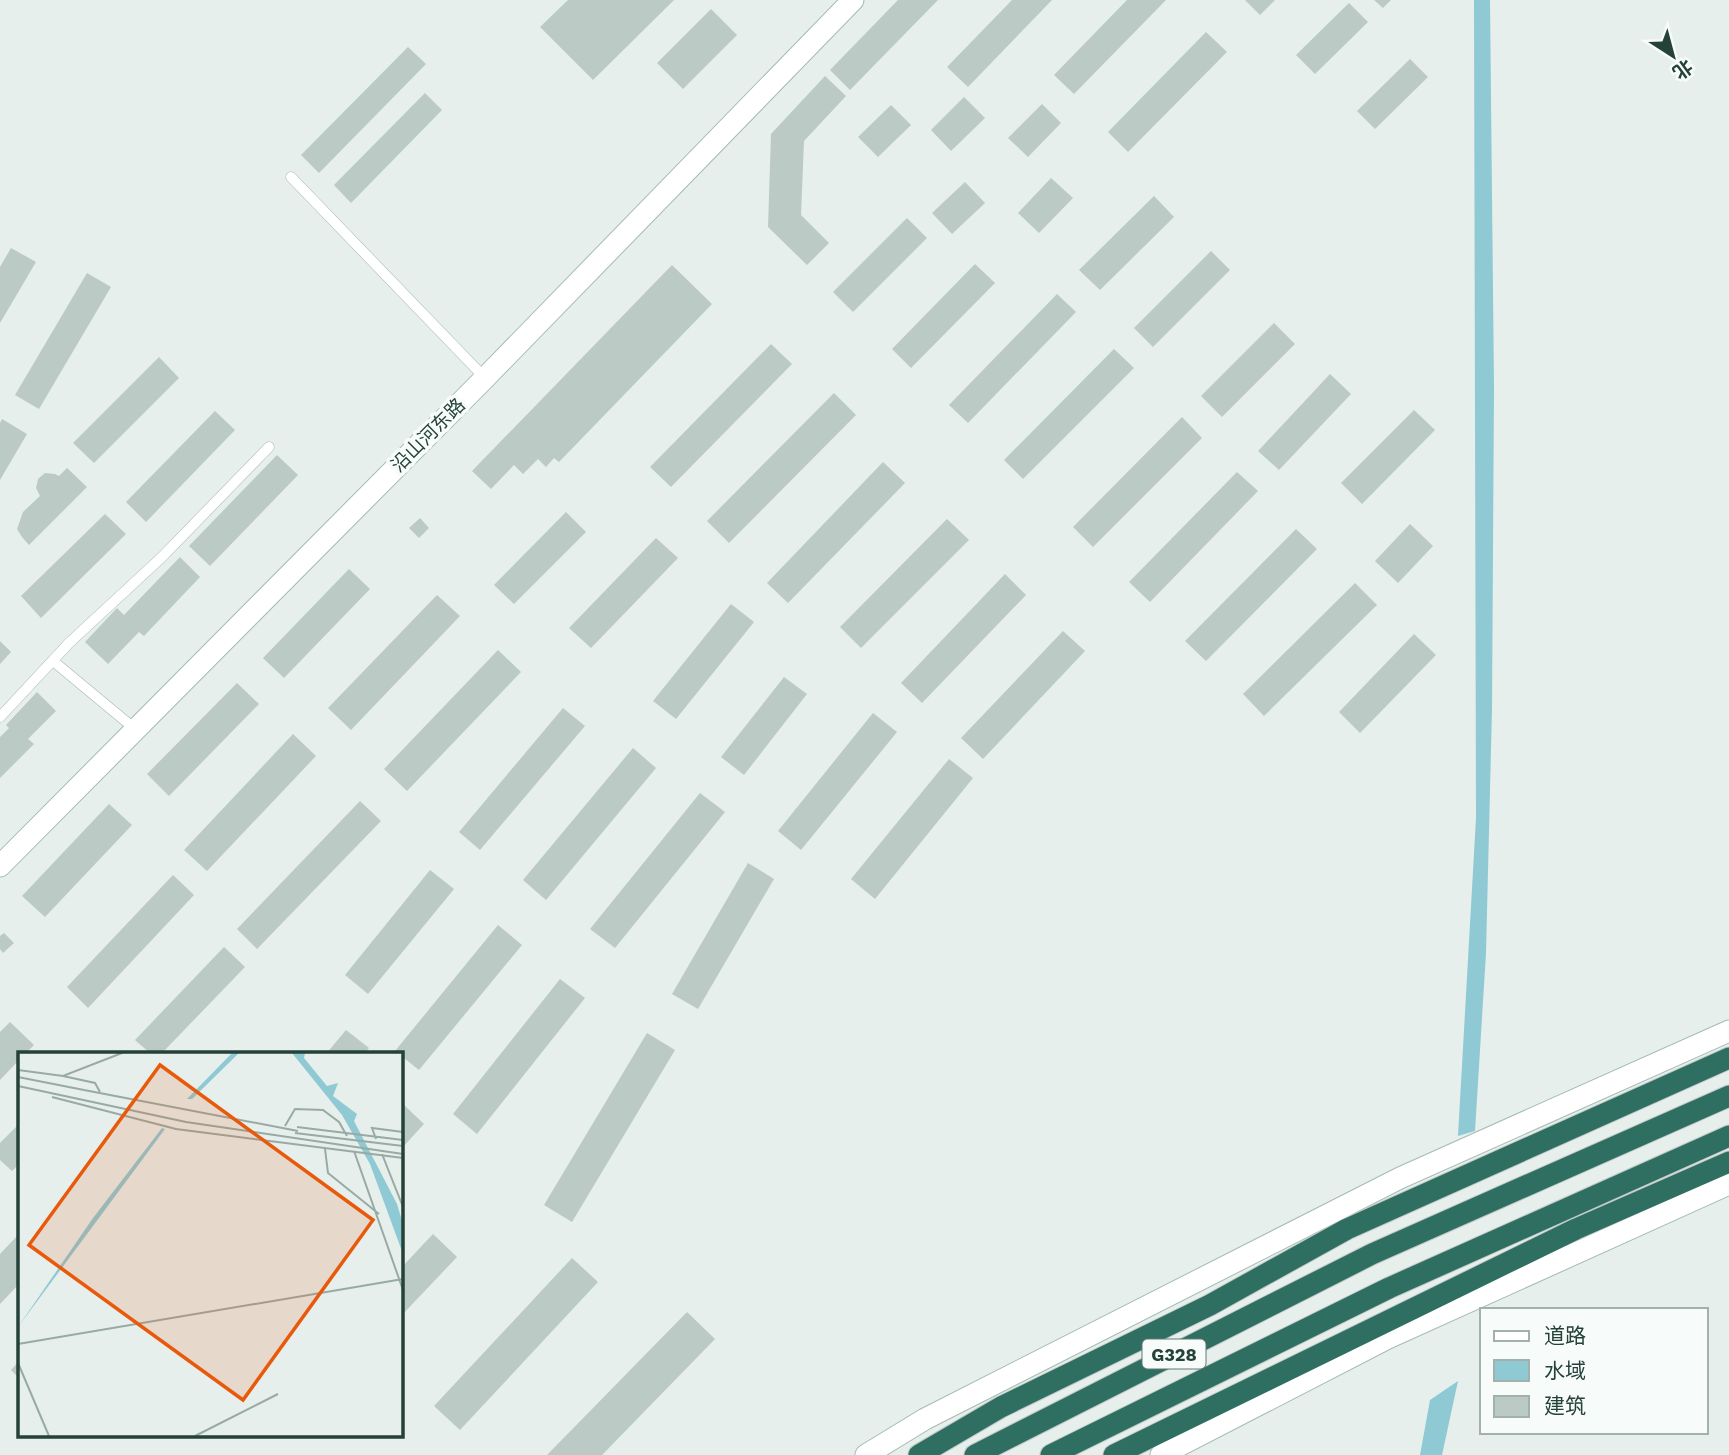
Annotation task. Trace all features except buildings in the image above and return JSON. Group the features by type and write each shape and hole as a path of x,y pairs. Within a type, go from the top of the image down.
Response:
{"highway":[{"path":"919,1455 1001,1407 1210,1305 1347,1229 1729,1058"},
{"name":"G328","path":"975,1455 1372,1254 1729,1096"},
{"name":"G328","path":"1051,1455 1389,1288 1729,1136"},
{"path":"1114,1455 1576,1229 1729,1162"}],"street":[{"name":"沿山河东路","path":"0,866 485,378 853,0"},
{"path":"866,1455 925,1419 1400,1178 1729,1031"},
{"path":"1161,1455 1388,1338 1729,1184"}],"lane":[{"path":"291,177 485,378"},
{"path":"0,717 69,643 162,557 269,447"},
{"path":"52,661 135,729"}],"water":[{"path":"1474,0 1490,0 1494,388 1492,709 1486,953 1475,1131 1458,1136 1476,818"},
{"path":"1458,1381 1442,1455 1420,1455 1430,1400"}]}
